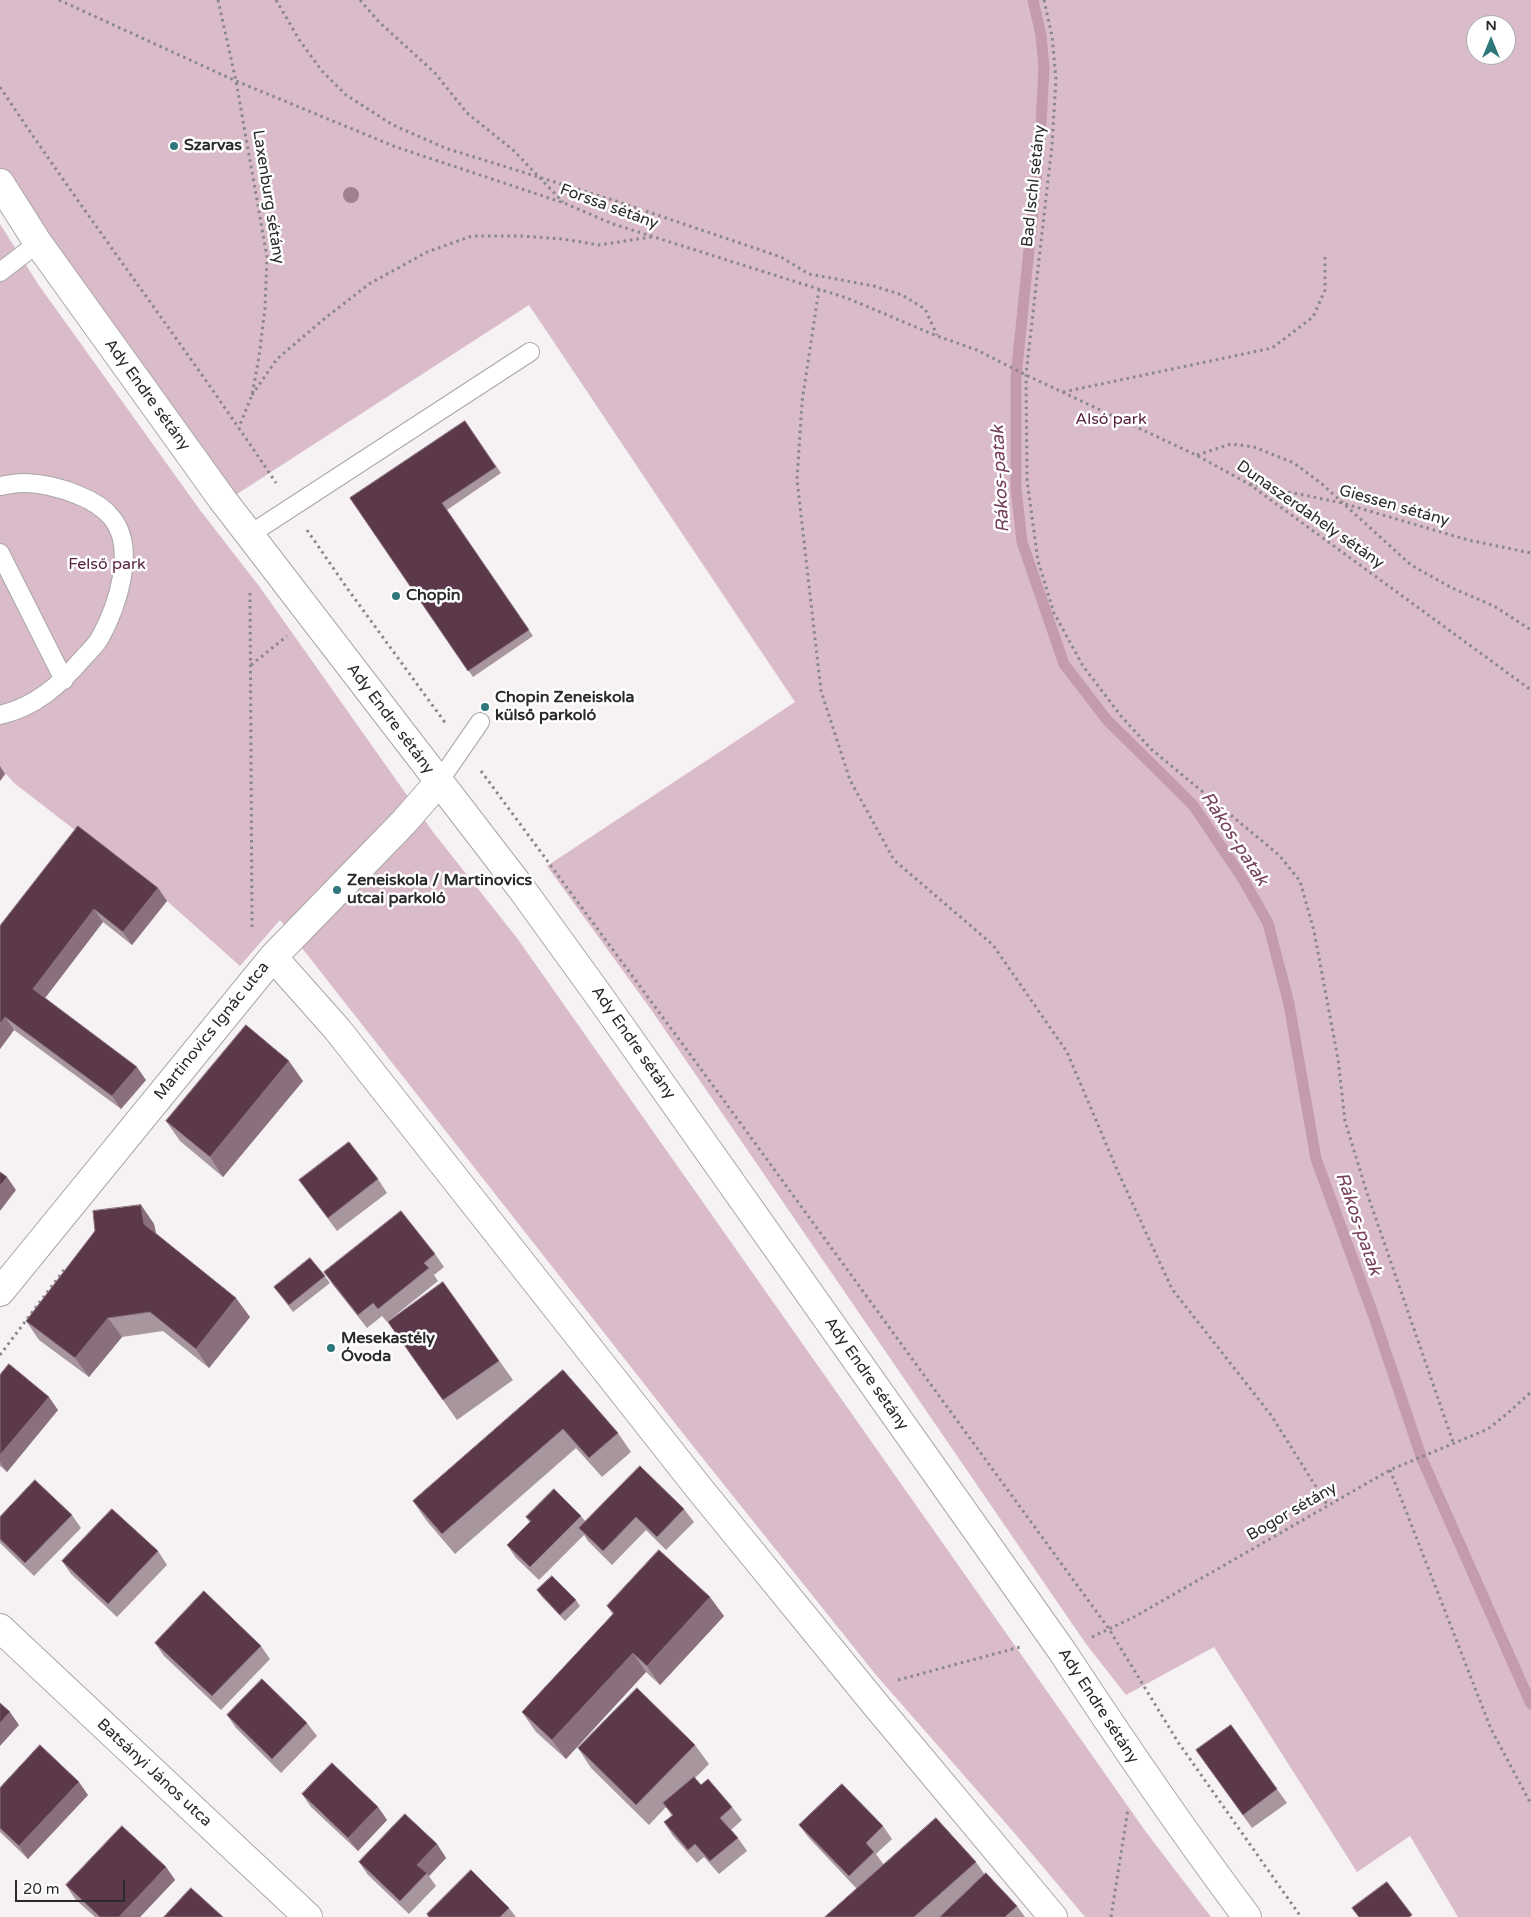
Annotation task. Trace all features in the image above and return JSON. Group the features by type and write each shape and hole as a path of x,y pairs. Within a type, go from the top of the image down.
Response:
{"street":[{"name":"Ady Endre sétány","path":"0,183 38,242 249,535 438,783 521,888 592,986 1062,1651 1141,1771 1247,1917"},
{"name":"Martinovics Ignác utca","path":"0,1292 273,957 404,822 438,783"},
{"path":"273,957 337,1029 698,1488 1053,1917"},
{"name":"Batsányi János utca","path":"0,1628 308,1917"}],"lane":[{"path":"0,272 38,242"},
{"path":"249,535 530,352"},
{"path":"0,486 22,483 67,490 92,500 113,518 121,534 124,559 121,588 100,639 64,680 40,699 17,711 0,715"},
{"path":"0,553 64,680"},
{"path":"438,783 480,722"}],"path":[{"name":"Forssa sétány","path":"59,0 236,81 396,147 564,203 613,224 847,298 937,336 977,350"},
{"name":"Laxenburg sétány","path":"218,0 236,81 267,257 265,308 260,357 252,395 239,427"},
{"path":"276,0 300,41 322,71 346,95 393,125 445,148 616,201 781,257 810,274 874,286 902,294 925,309 937,336"},
{"path":"360,0 380,22 434,73 467,113 513,150 564,203"},
{"name":"Bad Ischl sétány","path":"1044,0 1052,36 1056,79 1052,145 1026,375 1027,480 1038,561 1054,613 1083,666 1121,716 1151,749 1279,855 1300,881 1314,931 1338,1059 1345,1121 1367,1193 1453,1442"},
{"path":"0,87 52,165 239,427 347,588 733,1112 1109,1629 1178,1742 1301,1917"},
{"path":"252,395 277,359 324,319 369,284 428,252 472,236 521,236 599,245 652,237"},
{"path":"1063,392 1272,348 1314,317 1325,290 1325,257"},
{"path":"819,289 802,402 798,480 821,691 850,780 894,860 993,946 1067,1052 1118,1172 1172,1289 1271,1415 1328,1506"},
{"name":"Dunaszerdahely sétány","path":"977,350 1196,455 1249,484 1531,690"},
{"path":"1196,455 1231,444 1254,448 1294,463 1322,484 1411,565 1452,588 1494,606 1531,630"},
{"name":"Giessen sétány","path":"1249,484 1342,502 1468,540 1531,553"},
{"path":"250,587 252,933"},
{"path":"251,665 288,635"},
{"name":"Bogor sétány","path":"1062,1651 1142,1612 1390,1470 1453,1442 1488,1429 1508,1414 1531,1392"},
{"path":"1390,1470 1491,1729 1531,1804"},
{"path":"899,1680 1029,1645"},
{"path":"1111,1917 1129,1801"}],"green space":[{"name":"Alsó park","path":"0,0 1531,0 1531,1917 1458,1917 1410,1836 1357,1872 1214,1647 1126,1695 1086,1644 652,1011 547,866 795,702 529,305 234,496 0,170"},
{"name":"Felső park","path":"0,224 38,284 200,510 259,586 433,832 517,938 1146,1832 1211,1917 1085,1917 876,1675 689,1441 280,920 240,966 167,901 14,783 6,774 0,781"}],"building":[{"path":"465,421 496,467 442,503 529,630 468,671 350,498"},
{"path":"78,826 158,888 123,932 94,909 33,989 137,1067 112,1096 5,1017 0,1024 0,926"},
{"path":"246,1025 289,1061 210,1157 166,1121"},
{"path":"349,1142 378,1179 328,1218 299,1180"},
{"path":"0,1172 7,1177 0,1186"},
{"path":"141,1205 144,1224 236,1298 196,1349 150,1312 108,1318 75,1358 26,1321 95,1231 93,1211"},
{"path":"401,1211 435,1254 424,1263 429,1268 378,1309 373,1303 358,1315 324,1272"},
{"path":"310,1258 325,1276 289,1305 274,1287"},
{"path":"443,1282 499,1361 443,1400 388,1322"},
{"path":"9,1364 49,1397 0,1455 0,1375"},
{"path":"563,1370 618,1433 589,1458 563,1429 442,1534 413,1501"},
{"path":"640,1466 684,1509 657,1537 636,1517 603,1551 579,1528"},
{"path":"35,1480 72,1515 25,1563 0,1539 0,1517"},
{"path":"554,1489 581,1516 530,1567 507,1545 531,1521 526,1517"},
{"path":"112,1509 158,1551 108,1604 62,1561"},
{"path":"659,1550 710,1597 647,1666 633,1653 552,1740 522,1712 614,1613 607,1606"},
{"path":"552,1576 576,1600 560,1615 537,1590"},
{"path":"204,1591 261,1646 212,1696 155,1643"},
{"path":"262,1679 307,1723 272,1759 227,1715"},
{"path":"637,1688 695,1745 636,1805 578,1748"},
{"path":"0,1703 10,1712 0,1723"},
{"path":"1231,1725 1277,1789 1243,1815 1196,1750"},
{"path":"40,1745 79,1782 19,1846 0,1828 0,1788"},
{"path":"332,1763 378,1807 348,1838 302,1794"},
{"path":"694,1777 701,1785 708,1779 732,1807 720,1818 738,1838 710,1861 695,1844 688,1850 664,1822 673,1815 663,1803"},
{"path":"842,1784 883,1826 866,1843 874,1852 849,1876 799,1825"},
{"path":"405,1814 437,1844 417,1865 427,1873 400,1901 359,1862"},
{"path":"936,1818 976,1862 914,1917 825,1917"},
{"path":"122,1826 166,1867 119,1917 100,1917 66,1885"},
{"path":"471,1870 509,1908 500,1917 429,1917 427,1914"},
{"path":"986,1873 1017,1906 1005,1917 940,1917"},
{"path":"1387,1882 1412,1915 1409,1917 1359,1917 1352,1908"},
{"path":"191,1888 223,1917 164,1917"}],"waterway":[{"name":"Rákos-patak","path":"1033,0 1041,35 1044,68 1040,142 1016,377 1016,488 1022,542 1064,664 1107,720 1193,805 1243,879 1268,923 1289,1004 1316,1159 1373,1314 1422,1459 1531,1704"}],"place":[{"name":"Szarvas","path":"174,146"},
{"name":"Chopin","path":"396,596"},
{"name":"Chopin Zeneiskola külső parkoló","path":"485,707"},
{"name":"Zeneiskola / Martinovics utcai parkoló","path":"337,890"},
{"name":"Mesekastély Óvoda","path":"331,1348"}]}
